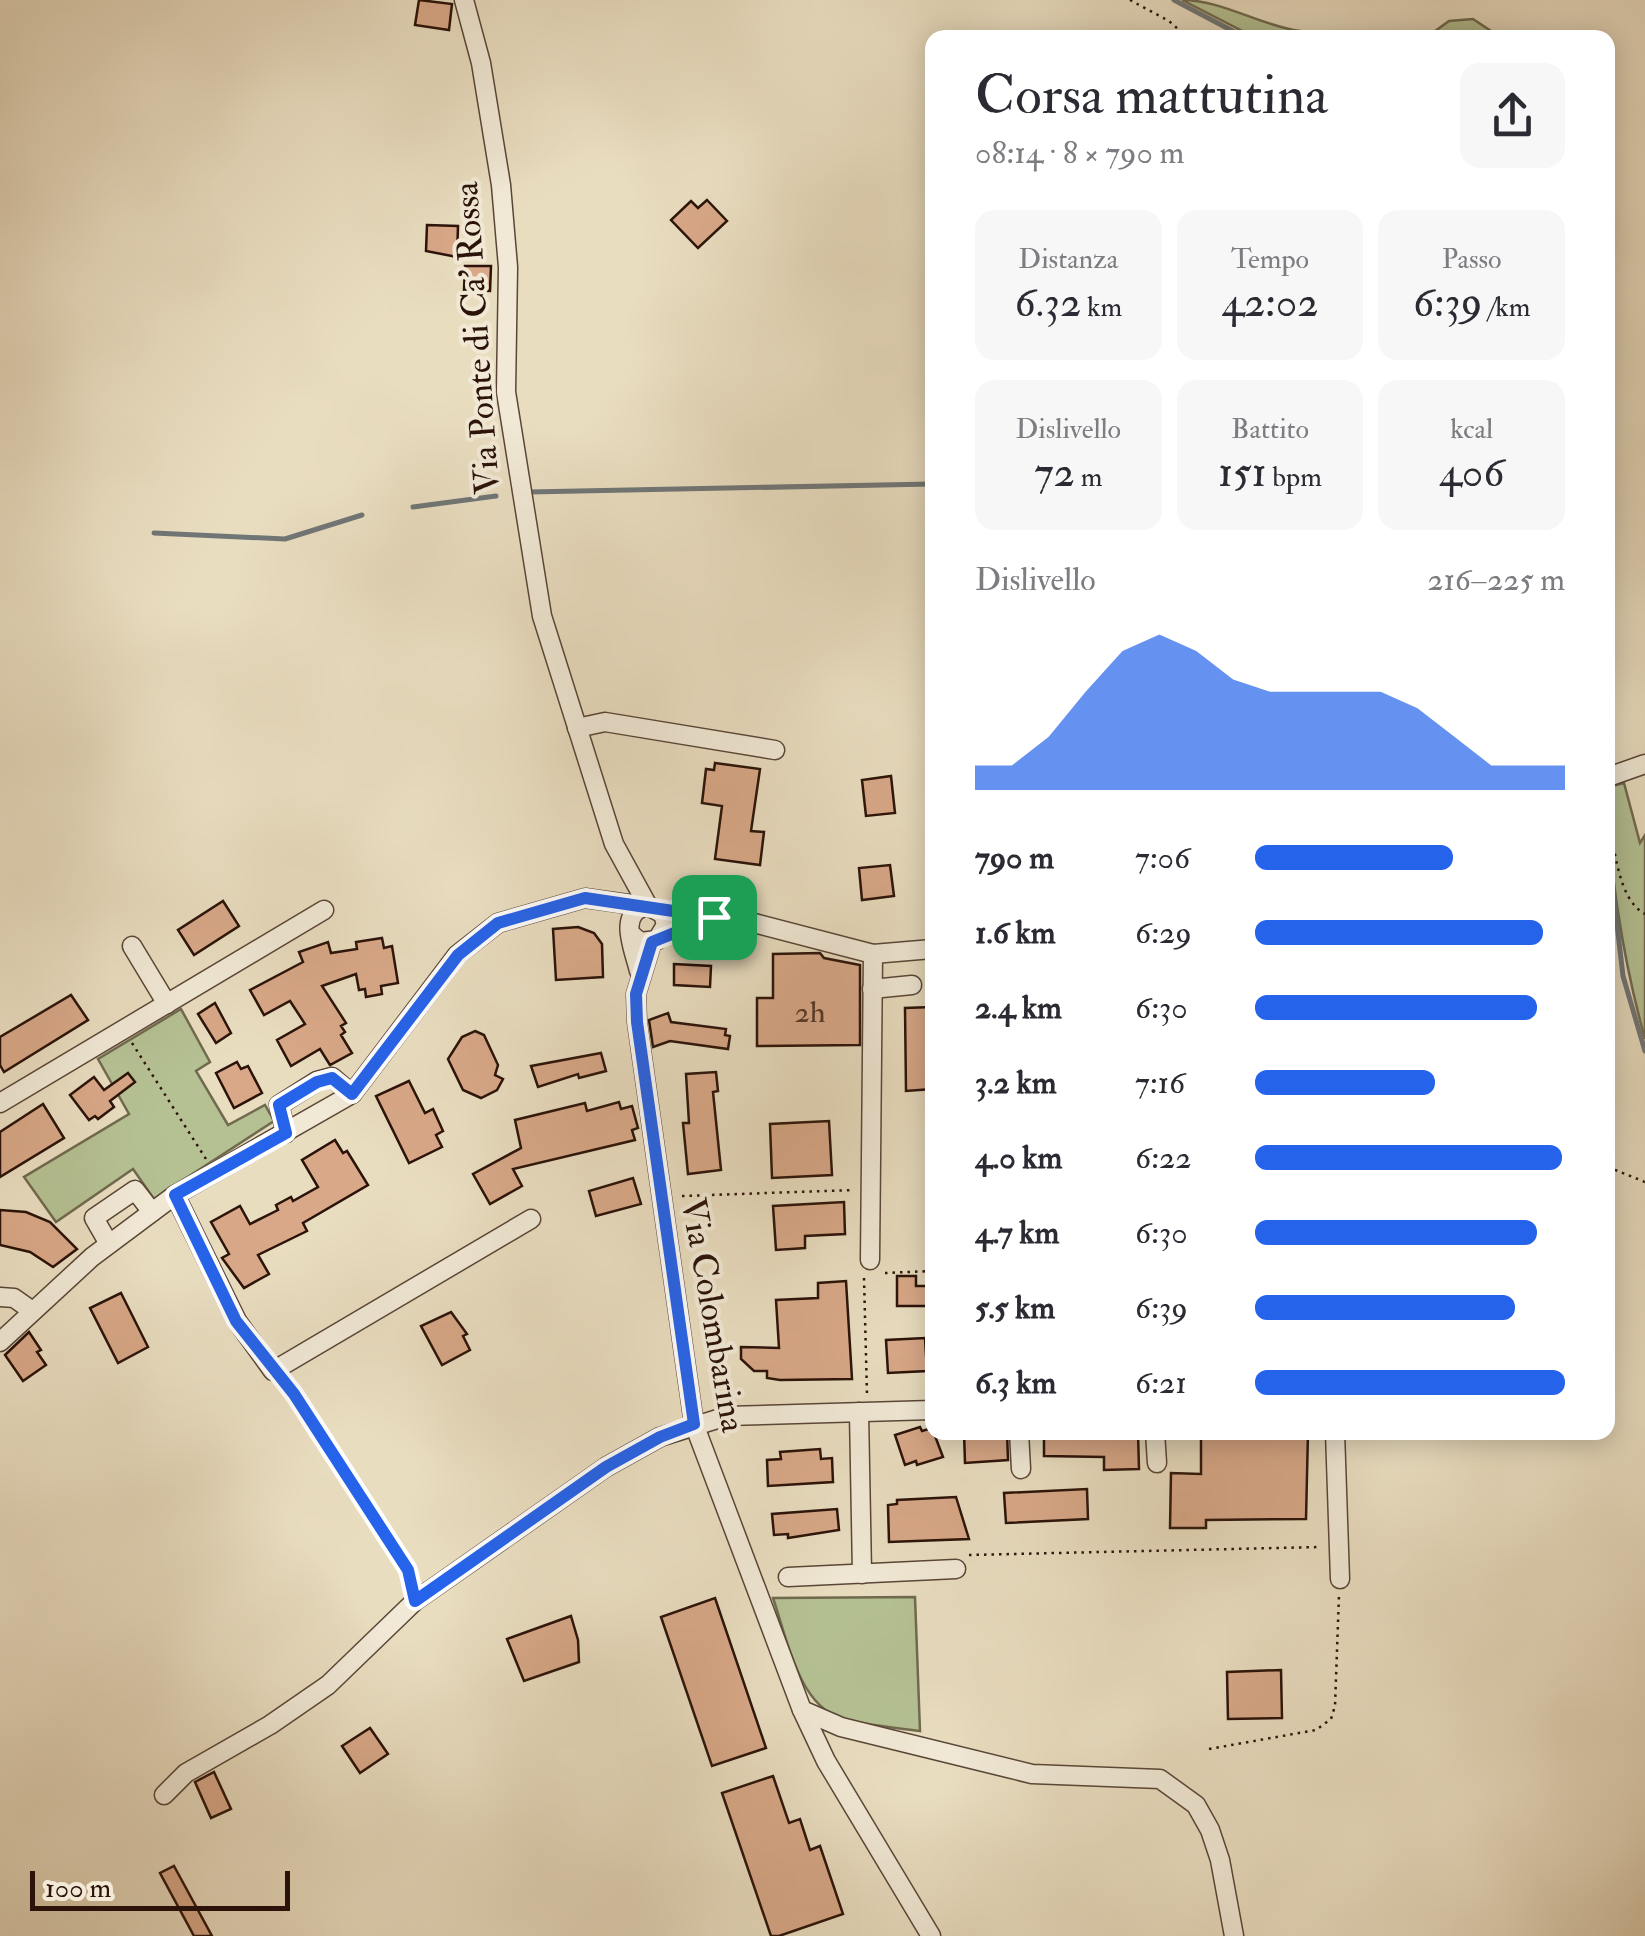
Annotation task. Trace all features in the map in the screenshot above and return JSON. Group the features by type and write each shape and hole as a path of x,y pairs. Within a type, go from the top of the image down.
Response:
{"street":[{"name":"Via Ponte di Ca' Rossa","path":"464,0 481,63 501,185 508,266 506,392 524,524 542,616 614,844 650,907"},
{"path":"577,728 606,722 776,750"},
{"path":"1615,774 1645,764"},
{"path":"585,898 640,942 714,917"},
{"path":"2,1338 109,1244 175,1195 352,1094 458,955 498,923 585,898 754,923 873,954 925,950"},
{"path":"630,932 630,917 650,907"},
{"path":"650,907 666,925 656,939"},
{"path":"0,1102 324,910"},
{"name":"Via Colombarina","path":"630,932 640,974 637,1022 659,1196 694,1424 802,1710 826,1761 931,1936"},
{"name":"Via Colombarina","path":"640,974 656,939"},
{"path":"132,946 166,1004"},
{"path":"873,954 870,1190 875,1266"},
{"path":"872,988 912,985"},
{"path":"286,1133 279,1105 317,1082 332,1078 352,1094"},
{"path":"109,1244 94,1218 135,1190 152,1212"},
{"path":"175,1195 236,1321 273,1371 530,1219"},
{"path":"0,1297 14,1298 31,1310"},
{"path":"164,1795 186,1773 270,1725 328,1685 415,1601 606,1467 660,1437 727,1416 925,1410"},
{"path":"862,1574 864,1412"},
{"path":"1019,1440 1020,1469"},
{"path":"1156,1440 1156,1463"},
{"path":"1335,1440 1340,1578"},
{"path":"788,1577 956,1569"},
{"path":"802,1710 841,1728 1032,1774 1160,1779 1196,1804 1210,1830 1220,1860 1234,1936"}],"path":[{"path":"1130,0 1179,30"},
{"path":"1615,847 1625,890 1636,909 1645,914"},
{"path":"123,1030 215,1172"},
{"path":"1615,1170 1645,1182"},
{"path":"659,1196 870,1190"},
{"path":"864,1412 864,1273 875,1266 925,1270"},
{"path":"273,1371 294,1394 408,1570 415,1601"},
{"path":"956,1569 956,1555 1339,1546"},
{"path":"1209,1749 1316,1730 1331,1719 1335,1706 1340,1578"}],"green space":[{"path":"1182,0 1208,3 1293,30 1240,30"},
{"path":"1473,19 1490,30 1437,30 1449,21"},
{"path":"1624,783 1640,843 1645,835 1645,1039 1630,979 1615,888 1615,785"},
{"path":"181,1009 210,1062 196,1071 228,1125 265,1105 274,1121 154,1199 133,1169 56,1222 24,1177 129,1114 98,1059"},
{"path":"915,1597 920,1731 860,1723 826,1711 814,1699 796,1667 773,1598"}],"building":[{"path":"419,0 452,4 449,30 415,25"},
{"path":"707,200 727,221 698,248 671,220 691,201 698,208"},
{"path":"427,225 458,226 457,257 426,251"},
{"path":"465,266 491,266 490,291 464,290"},
{"path":"715,763 760,769 751,831 764,832 760,865 715,859 722,806 702,803 706,769 714,770"},
{"path":"891,776 895,813 866,816 862,780"},
{"path":"890,865 894,896 862,900 859,868"},
{"path":"223,901 239,926 194,955 178,930"},
{"path":"578,927 594,933 602,944 603,977 556,980 553,929"},
{"path":"382,938 384,948 392,946 398,983 381,986 382,994 366,997 365,989 359,990 356,974 322,986 346,1023 341,1026 345,1032 341,1035 352,1053 330,1065 320,1049 291,1066 277,1040 305,1024 290,1001 264,1015 250,990 303,962 299,952 328,942 331,953 357,949 356,942"},
{"path":"820,953 824,958 860,965 860,1045 757,1046 757,998 773,998 773,954"},
{"path":"674,964 711,966 710,987 674,985"},
{"path":"71,995 88,1020 4,1072 0,1065 0,1037"},
{"path":"215,1003 231,1033 216,1043 198,1014"},
{"path":"925,1007 925,1090 906,1091 905,1008"},
{"path":"668,1013 671,1022 726,1029 725,1035 730,1036 728,1049 670,1041 653,1047 649,1020"},
{"path":"475,1031 484,1035 498,1065 495,1075 503,1079 497,1090 481,1098 463,1090 448,1059 462,1037"},
{"path":"601,1053 606,1071 579,1078 578,1074 538,1087 531,1066"},
{"path":"237,1062 241,1069 248,1066 262,1093 234,1108 216,1073"},
{"path":"716,1072 718,1091 713,1092 721,1170 688,1174 683,1123 689,1123 686,1074"},
{"path":"128,1073 135,1082 110,1101 114,1107 98,1119 95,1116 89,1120 70,1095 94,1077 104,1090"},
{"path":"409,1081 425,1113 433,1109 443,1131 436,1135 442,1147 409,1163 376,1096"},
{"path":"619,1102 621,1109 632,1106 638,1128 632,1130 635,1140 513,1169 522,1186 490,1204 473,1174 521,1148 515,1120 585,1103 587,1111"},
{"path":"43,1104 64,1138 0,1177 0,1132"},
{"path":"829,1121 832,1175 772,1178 770,1124"},
{"path":"335,1140 343,1153 347,1151 368,1185 303,1223 307,1231 258,1255 269,1274 244,1288 222,1258 229,1254 211,1222 240,1206 250,1224 278,1210 276,1205 291,1197 293,1201 318,1187 302,1160"},
{"path":"633,1178 641,1204 596,1216 589,1191"},
{"path":"844,1202 845,1234 805,1236 805,1248 776,1250 773,1206"},
{"path":"0,1210 26,1212 50,1222 77,1249 53,1267 30,1252 0,1245"},
{"path":"897,1276 916,1276 916,1286 925,1286 925,1306 897,1306"},
{"path":"846,1281 852,1379 767,1378 767,1371 754,1371 741,1359 741,1347 779,1348 776,1300 818,1298 818,1283"},
{"path":"121,1293 148,1347 118,1363 90,1308"},
{"path":"451,1312 467,1334 463,1336 470,1350 442,1365 421,1326"},
{"path":"29,1332 46,1365 23,1381 5,1355"},
{"path":"925,1338 925,1371 888,1373 886,1340"},
{"path":"920,1427 925,1430 925,1440 937,1440 943,1457 905,1465 895,1435"},
{"path":"964,1440 1007,1440 1008,1460 965,1463"},
{"path":"1044,1440 1138,1440 1139,1469 1104,1470 1104,1457 1044,1456"},
{"path":"1201,1440 1308,1440 1306,1519 1206,1520 1206,1528 1170,1528 1171,1473 1201,1474"},
{"path":"820,1449 821,1459 832,1458 833,1482 768,1486 767,1460 781,1459 780,1452"},
{"path":"1087,1489 1088,1519 1006,1523 1004,1493"},
{"path":"956,1497 969,1539 889,1542 888,1505 897,1504 897,1500"},
{"path":"837,1509 839,1530 788,1538 788,1534 774,1535 772,1514"},
{"path":"715,1598 766,1748 712,1766 661,1617"},
{"path":"571,1616 579,1662 524,1681 507,1639"},
{"path":"1281,1670 1282,1718 1228,1719 1227,1672"},
{"path":"370,1728 388,1754 360,1773 342,1746"},
{"path":"214,1772 231,1809 211,1818 195,1782"},
{"path":"773,1776 789,1823 800,1819 810,1850 820,1846 843,1914 779,1936 771,1936 722,1793"},
{"path":"174,1866 212,1936 194,1936 160,1873"}],"waterway":[{"path":"1174,0 1231,30"},
{"path":"529,492 925,484"},
{"path":"413,507 496,496"},
{"path":"154,533 285,539 362,515"},
{"path":"1615,907 1623,976 1645,1051"}],"route":[{"path":"585,898 714,917 652,942 636,994 640,1057 694,1424 660,1437 606,1467 415,1601 408,1570 294,1394 236,1321 175,1195 286,1133 279,1105 317,1082 332,1078 352,1094 458,955 498,923 585,898"}]}
